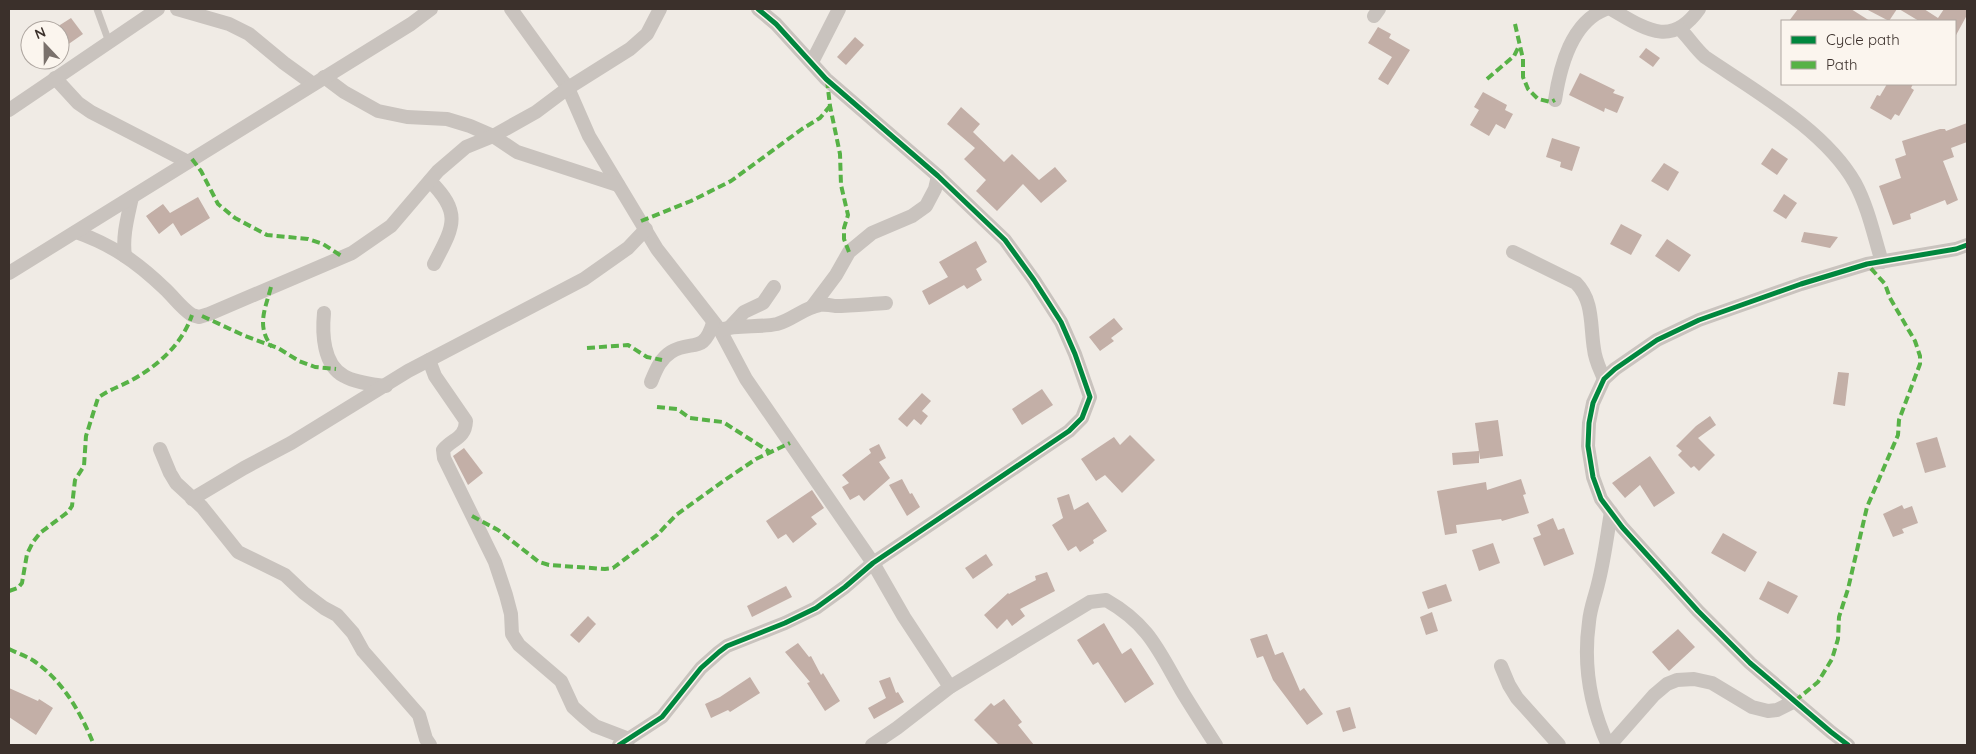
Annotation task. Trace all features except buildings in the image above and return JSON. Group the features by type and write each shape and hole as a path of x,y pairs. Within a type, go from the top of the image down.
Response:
{"street":[{"path":"9,110 158,9"},
{"path":"177,9 229,24 249,34 284,63 378,111 407,117 447,119 470,126 493,136 517,152 618,185"},
{"path":"9,273 411,24 431,9"},
{"path":"511,9 568,88 589,136 657,249 721,327 746,379 873,563 904,617 950,687"},
{"path":"76,232 101,241 126,256 159,283 189,313 199,317 352,253 391,226 446,164 466,147 493,136 536,112 568,88 630,49 647,34 660,9"},
{"path":"429,360 436,376 466,421 466,430 448,444 444,450 444,458 495,562 506,594 512,634 519,646 561,681 573,707 596,726 624,742 662,718 701,668 727,646 785,623 816,608 846,587 873,563 1069,430 1082,418 1090,397 1075,354 1061,322 1005,240 938,176 826,79 776,24 758,9"},
{"path":"812,62 839,9"},
{"path":"1555,100 1558,79 1577,32 1594,15 1606,9"},
{"path":"1611,9 1652,32 1670,32 1680,29 1700,9"},
{"path":"1680,29 1690,39 1694,48 1705,57 1806,127 1838,156 1855,184 1866,211 1882,262"},
{"path":"55,78 78,103 91,112 188,162"},
{"path":"812,307 836,275 849,252 872,233 912,216 926,206 936,189 938,176"},
{"path":"430,181 444,196 452,221 449,234 434,264"},
{"path":"126,256 124,248 125,230 132,197"},
{"path":"192,498 291,443 429,360 584,278 628,248 646,229"},
{"path":"1848,745 1750,663 1698,611 1622,527 1601,500 1593,476 1588,446 1589,423 1593,403 1604,379 1628,360 1657,340 1699,320 1801,284 1867,264 1967,246"},
{"path":"1513,252 1576,283 1583,290 1588,302 1594,350 1604,379"},
{"path":"651,382 657,366 671,352 704,342 721,327 744,312 763,303 774,287"},
{"path":"721,327 748,328 778,324 821,304 835,306 886,304"},
{"path":"324,313 323,334 325,348 336,369 342,376 356,381 386,386"},
{"path":"160,449 170,473 180,488 202,507 238,552 285,575 304,593 337,615 353,633 363,651 419,715 426,739 430,745"},
{"path":"1611,512 1598,585 1589,621 1587,646 1591,698 1598,725 1609,745 1654,695 1667,684 1677,680 1694,679 1712,683 1752,707 1768,711 1777,710 1795,701"},
{"path":"872,745 950,687 1090,602 1106,600 1118,606 1141,625 1152,638 1216,745"},
{"path":"1501,666 1517,698 1559,745"}],"lane":[{"path":"97,9 109,42"}],"marked path":[{"path":"1515,24 1523,59 1523,77 1528,89 1538,99 1551,102 1555,100"},
{"path":"1487,79 1514,56 1519,46"},
{"path":"827,80 830,106 840,154 841,185 848,215 844,228 844,239 849,252"},
{"path":"641,221 691,201 731,181 820,118 830,106"},
{"path":"192,159 201,171 218,204 235,218 267,235 308,239 323,244 343,257"},
{"path":"1795,701 1818,682 1832,659 1838,639 1839,617 1848,589 1867,507 1898,435 1899,420 1920,364 1920,356 1915,341 1890,298 1885,284 1867,264"},
{"path":"271,287 264,311 263,325 264,332 272,347"},
{"path":"9,591 18,588 22,583 27,554 33,542 40,533 68,512 72,506 75,480 84,466 86,436 98,398 142,374 168,353 188,326 192,315"},
{"path":"202,316 245,336 278,348 299,361 315,367 336,369"},
{"path":"587,348 628,345 647,357 662,360"},
{"path":"657,407 677,409 690,418 723,422 770,452"},
{"path":"472,516 498,530 539,562 549,565 613,568 657,535 676,515 725,480 756,459 790,443"},
{"path":"9,649 34,661 54,678 70,698 94,745"}],"cycle path":[{"path":"619,745 662,717 701,668 727,646 785,623 816,608 873,563 1069,431 1082,418 1090,397 1075,354 1061,322 1005,240 938,176 826,79 776,24 758,9"},
{"path":"1848,745 1750,663 1698,611 1622,527 1601,499 1593,477 1588,446 1589,423 1593,403 1604,379 1615,369 1657,340 1699,320 1801,284 1867,264 1956,249 1967,245"}]}
